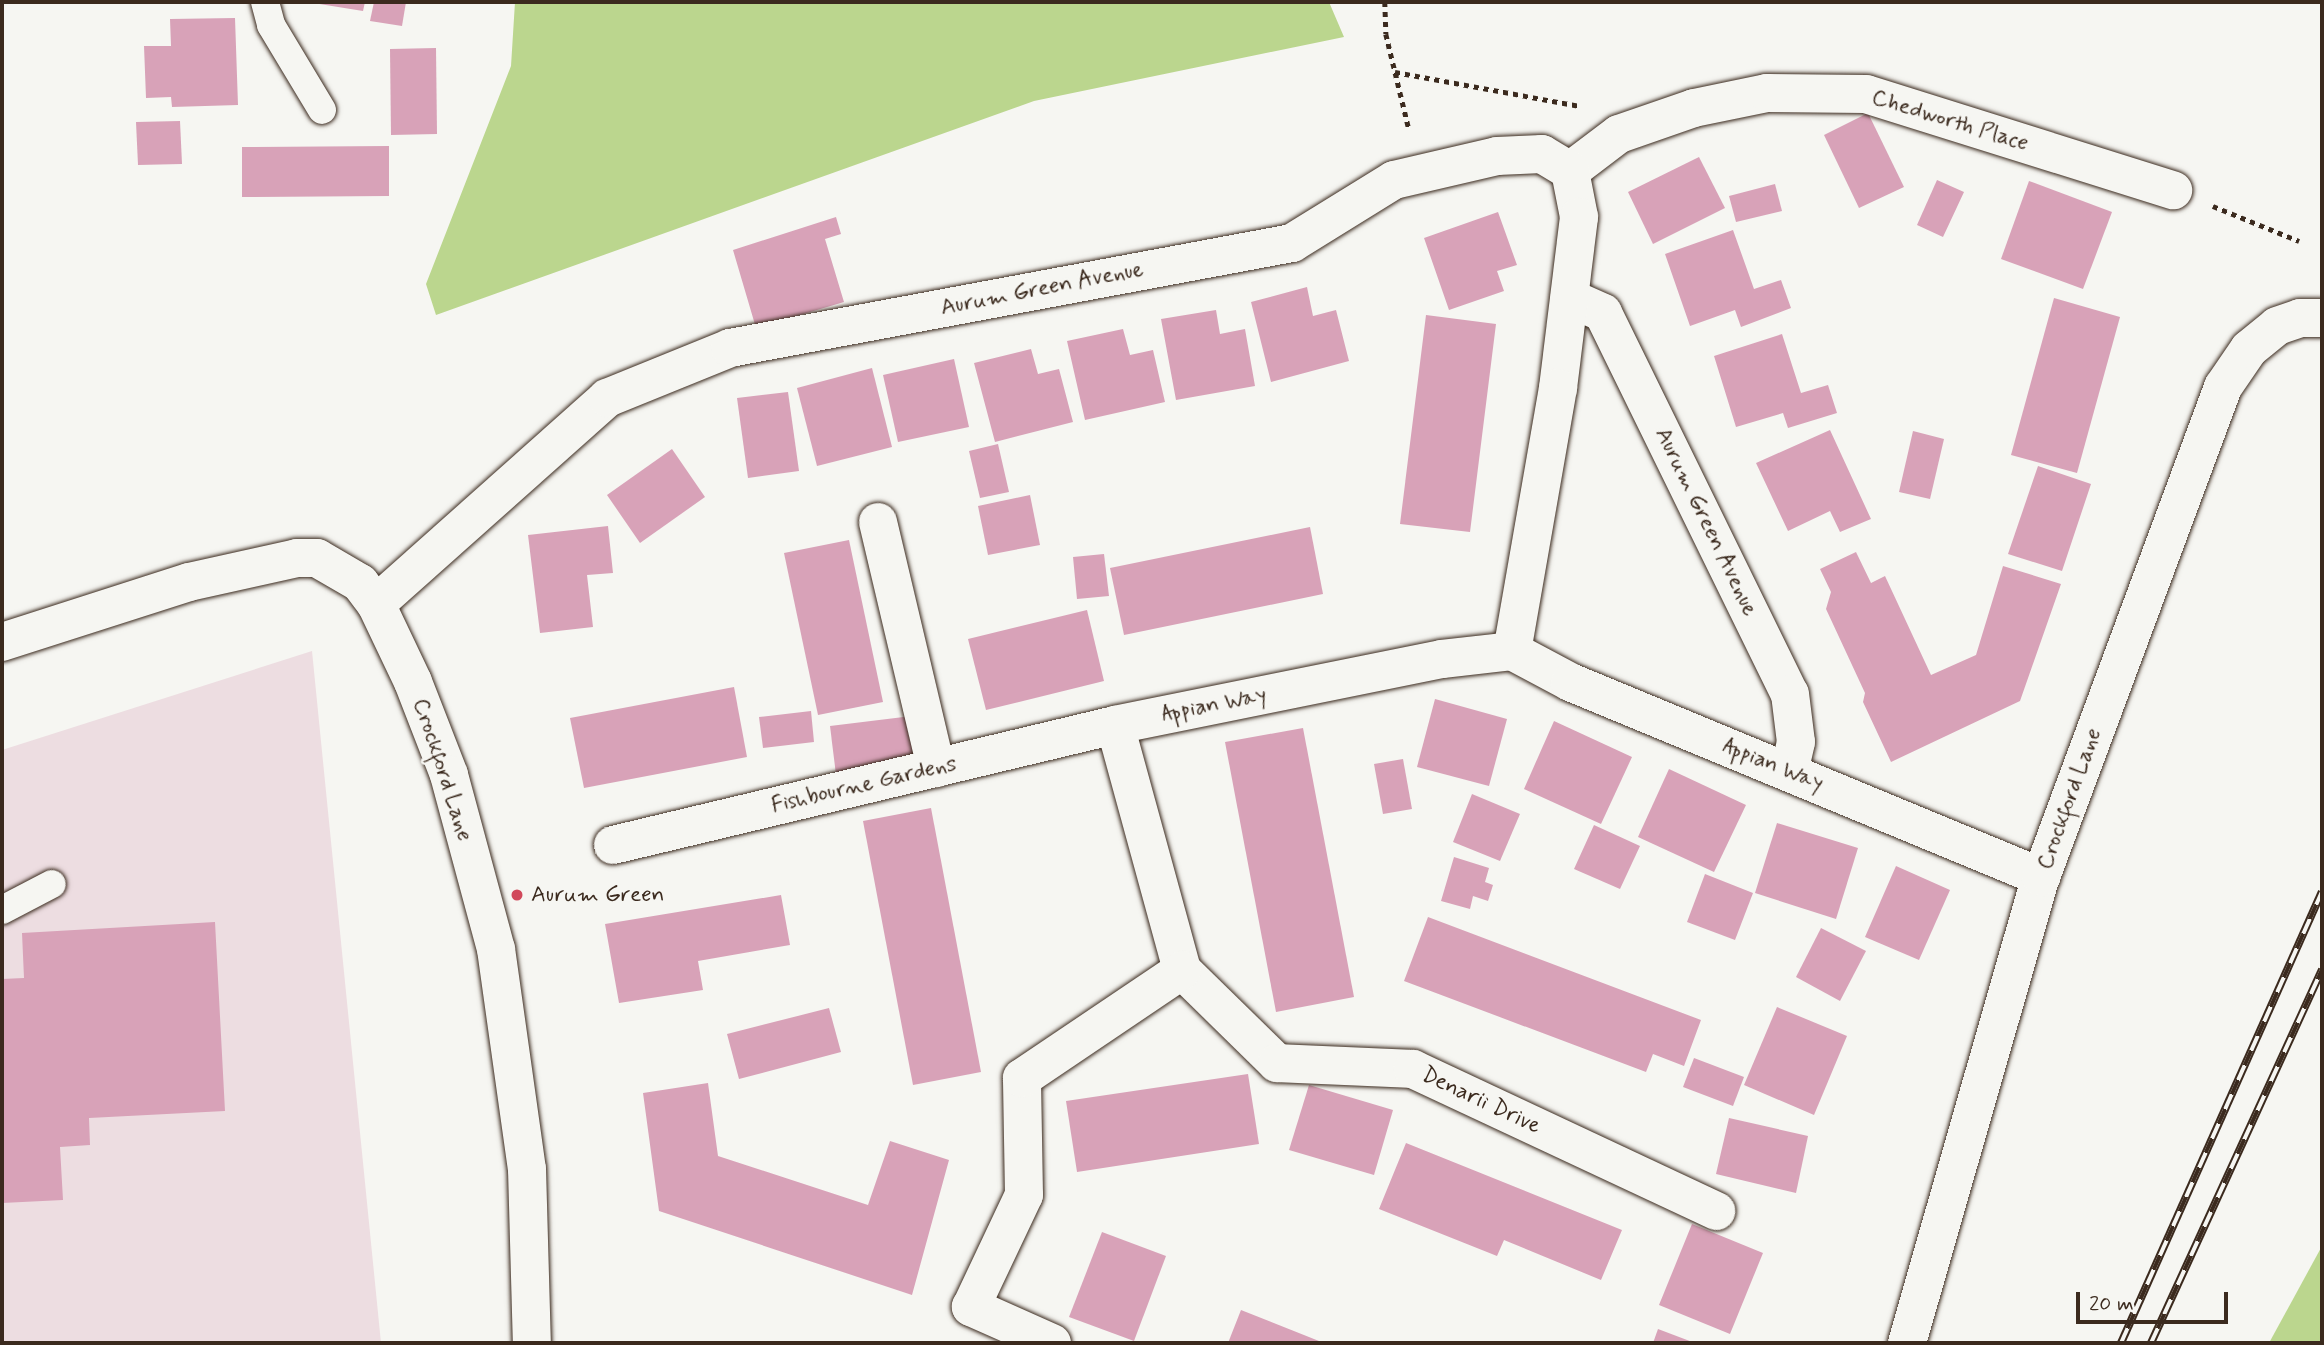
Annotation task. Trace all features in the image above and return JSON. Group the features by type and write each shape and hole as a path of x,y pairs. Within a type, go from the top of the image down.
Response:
{"street":[{"name":"Chedworth Place","path":"1570,171 1619,134 1694,108 1766,93 1866,94 2173,190"},
{"name":"Aurum Green Avenue","path":"376,604 607,398 730,348 1292,243 1394,180 1497,156 1542,154 1570,171"},
{"path":"1512,651 1559,388 1570,298 1579,217 1570,171"},
{"name":"Aurum Green Avenue","path":"1570,298 1603,313 1790,694 1796,742 1789,772"},
{"name":"Crockford Lane","path":"1907,1343 2041,877 2223,387 2249,349 2277,326 2300,318 2322,318"},
{"path":"878,522 936,768"},
{"name":"Crockford Lane","path":"2,642 189,582 298,558 317,558 339,567 360,583 376,604 413,682 449,775 495,948 527,1169 532,1343"},
{"name":"Appian Way","path":"1115,724 1442,659 1512,651 1570,682 2041,877"},
{"path":"1052,1343 971,1307 1024,1195 1022,1078 1182,971 1115,724"},
{"name":"Fishbourne Gardens","path":"613,845 1115,724"},
{"name":"Denarii Drive","path":"1182,971 1277,1063 1413,1069 1716,1211"}],"lane":[{"path":"265,2 271,24 322,110"},
{"path":"2,910 52,884"}],"path":[{"path":"1385,2 1395,72 1409,129"},
{"path":"1395,72 1589,108"},
{"path":"2173,190 2299,241"}],"shaded area":[{"path":"312,651 381,1343 2,1343 2,750"}],"green space":[{"path":"515,2 1329,2 1344,37 1034,101 436,315 426,284 511,66"},
{"path":"2322,1246 2322,1343 2269,1343"}],"building":[{"path":"307,2 365,2 363,11"},
{"path":"374,2 406,2 402,26 370,21"},
{"path":"235,18 238,105 172,107 171,97 146,98 144,46 171,46 170,19"},
{"path":"436,48 437,134 391,135 390,49"},
{"path":"1868,113 1904,187 1859,208 1824,135"},
{"path":"180,121 182,164 138,165 136,122"},
{"path":"389,146 389,196 242,197 242,147"},
{"path":"1699,157 1725,208 1653,244 1628,192"},
{"path":"1937,180 1964,192 1943,237 1917,225"},
{"path":"2029,181 2112,212 2083,289 2001,259"},
{"path":"1775,184 1782,211 1736,222 1729,196"},
{"path":"1498,212 1517,265 1497,271 1504,291 1449,310 1424,238"},
{"path":"836,217 841,234 825,239 844,302 756,328 733,250"},
{"path":"1733,230 1754,289 1781,280 1791,308 1741,327 1735,310 1690,326 1665,254"},
{"path":"1307,287 1313,316 1336,310 1349,361 1271,382 1251,302"},
{"path":"2054,298 2120,317 2077,473 2011,455"},
{"path":"1216,310 1220,334 1245,329 1255,386 1176,400 1161,319"},
{"path":"1426,315 1496,324 1470,532 1400,524"},
{"path":"1123,329 1130,355 1153,350 1165,402 1085,420 1067,341"},
{"path":"1782,334 1801,393 1828,385 1837,413 1788,428 1783,413 1736,427 1714,356"},
{"path":"1031,349 1038,374 1059,369 1073,422 995,442 974,363"},
{"path":"954,359 969,427 898,442 883,375"},
{"path":"872,368 892,447 817,466 797,388"},
{"path":"788,392 799,471 748,478 737,398"},
{"path":"1830,430 1871,519 1840,532 1830,511 1788,531 1756,463"},
{"path":"1913,431 1944,439 1930,499 1899,492"},
{"path":"998,444 1009,492 980,498 969,451"},
{"path":"672,449 705,497 640,543 607,495"},
{"path":"2038,466 2091,484 2062,571 2008,554"},
{"path":"1030,495 1040,545 988,555 978,506"},
{"path":"608,526 613,573 587,575 593,627 540,633 528,535"},
{"path":"1310,527 1323,594 1124,635 1110,568"},
{"path":"849,540 883,702 818,715 784,553"},
{"path":"1856,552 1871,583 1885,576 1931,675 1976,655 2003,566 2061,584 2020,701 1891,762 1863,702 1865,693 1826,609 1831,592 1820,569"},
{"path":"1104,554 1109,596 1077,599 1073,557"},
{"path":"1087,610 1104,681 986,710 968,639"},
{"path":"734,687 747,757 584,788 570,718"},
{"path":"1435,699 1507,719 1489,786 1417,767"},
{"path":"811,711 814,742 763,748 759,717"},
{"path":"920,715 926,773 837,783 830,726"},
{"path":"1554,721 1632,757 1601,824 1524,789"},
{"path":"1303,728 1354,997 1276,1012 1225,742"},
{"path":"1403,759 1412,809 1383,814 1374,764"},
{"path":"1669,769 1746,805 1714,872 1638,837"},
{"path":"1472,794 1520,814 1500,861 1453,842"},
{"path":"931,808 981,1072 913,1085 863,821"},
{"path":"1777,823 1858,848 1836,919 1755,893"},
{"path":"1594,825 1640,846 1620,889 1574,869"},
{"path":"1454,857 1489,868 1485,882 1493,885 1488,901 1473,896 1470,909 1441,901"},
{"path":"1896,866 1950,890 1919,960 1865,937"},
{"path":"1705,874 1753,893 1735,940 1687,922"},
{"path":"781,895 790,945 698,961 703,990 619,1003 605,924"},
{"path":"1428,917 1701,1020 1684,1066 1653,1054 1646,1072 1404,981"},
{"path":"215,922 225,1111 89,1118 90,1145 60,1147 63,1200 2,1203 2,979 24,978 22,933"},
{"path":"1821,928 1866,951 1840,1001 1796,977"},
{"path":"1777,1007 1847,1036 1814,1115 1744,1085"},
{"path":"829,1008 841,1052 739,1079 727,1034"},
{"path":"1694,1058 1744,1077 1733,1106 1683,1087"},
{"path":"1248,1074 1259,1144 1077,1172 1066,1101"},
{"path":"708,1083 718,1156 868,1205 890,1141 949,1160 912,1295 659,1211 643,1093"},
{"path":"1309,1085 1393,1110 1374,1175 1289,1150"},
{"path":"1729,1118 1808,1136 1796,1193 1716,1174"},
{"path":"1406,1143 1622,1230 1601,1280 1504,1240 1497,1256 1379,1209"},
{"path":"1692,1224 1763,1253 1730,1334 1659,1305"},
{"path":"1102,1232 1166,1256 1134,1341 1069,1317"},
{"path":"1241,1310 1324,1343 1228,1343"},
{"path":"1658,1329 1695,1343 1653,1343"}],"railway":[{"path":"2121,1343 2322,892"},
{"path":"2151,1343 2322,969"}],"place":[{"name":"Aurum Green","path":"517,895"}]}
